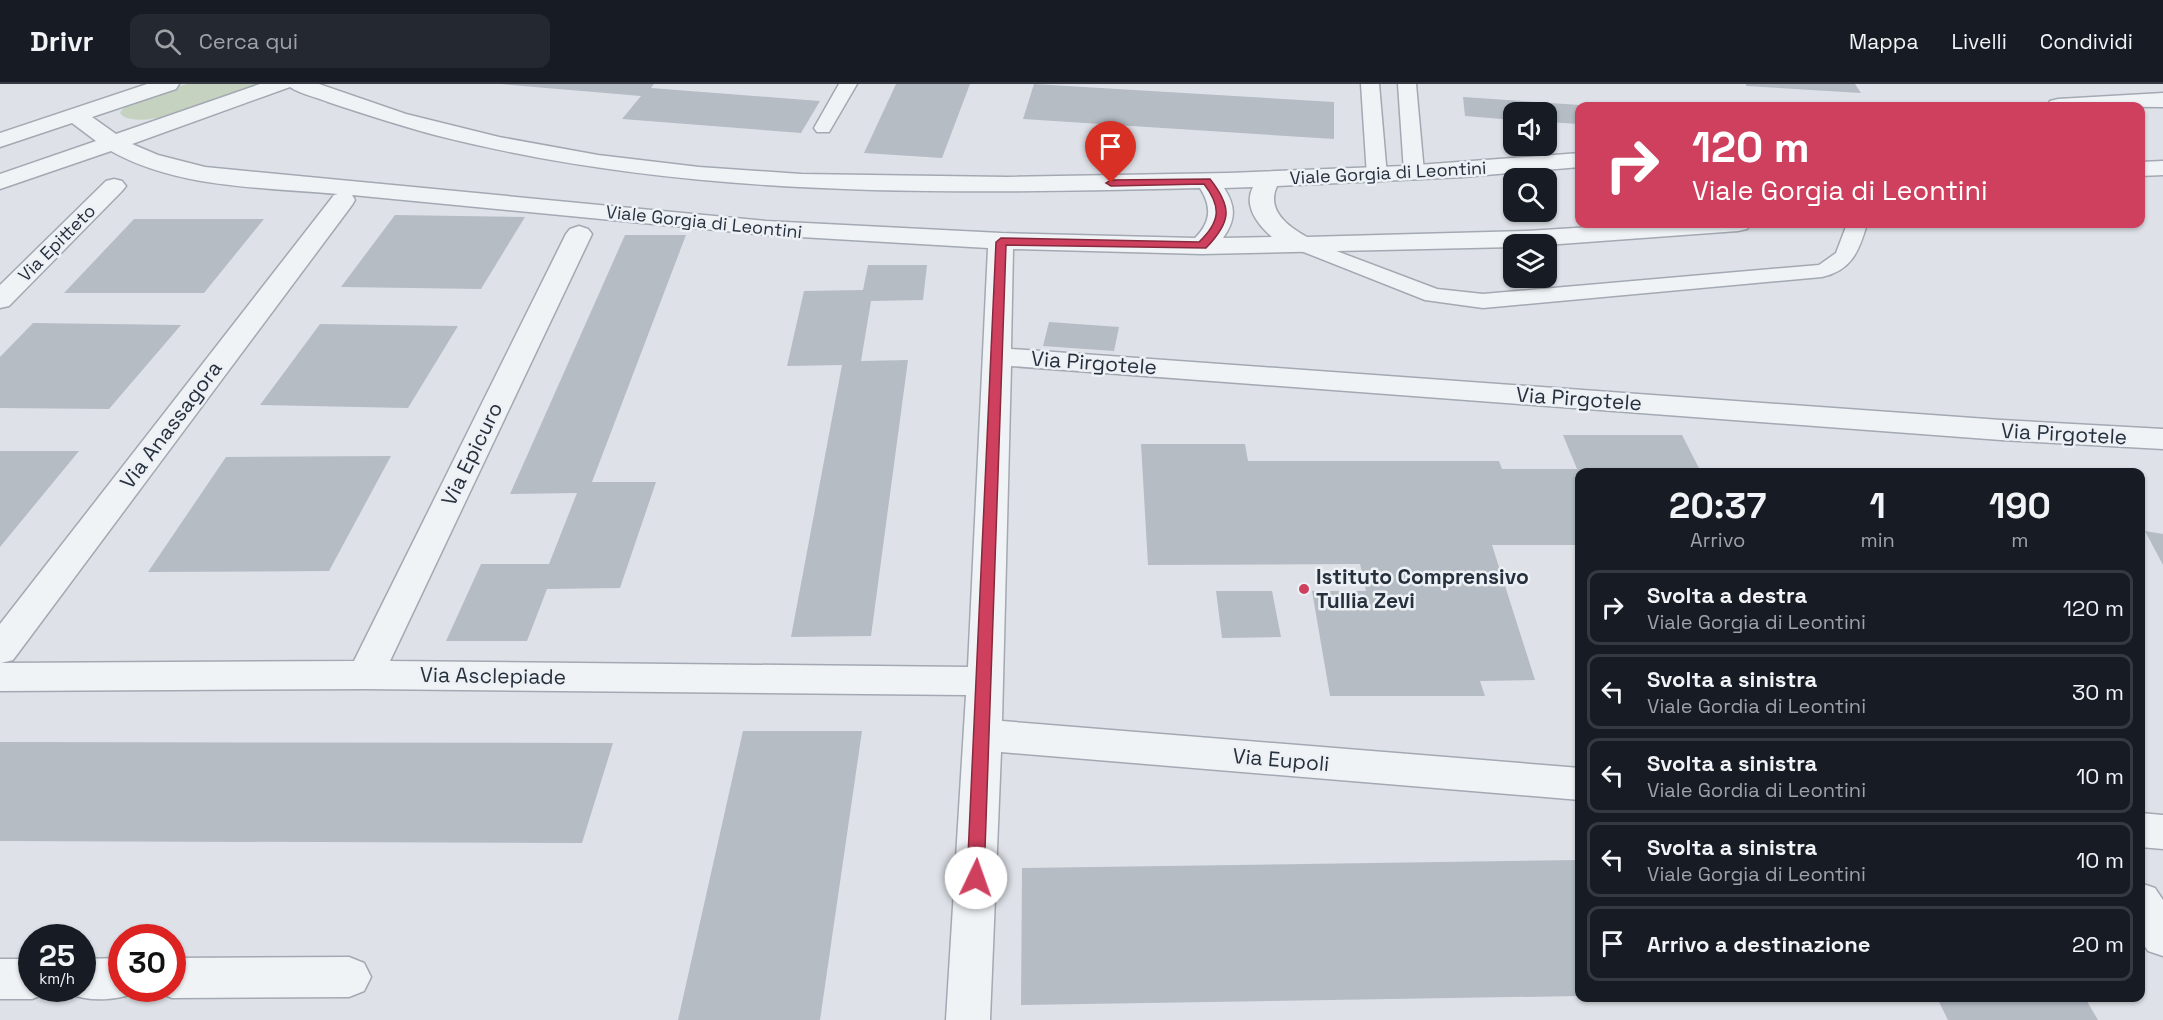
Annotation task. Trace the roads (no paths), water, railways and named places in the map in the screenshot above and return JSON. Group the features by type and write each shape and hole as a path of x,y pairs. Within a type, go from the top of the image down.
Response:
{"street":[{"path":"0,140 168,84"},
{"path":"0,182 281,84"},
{"name":"Viale Gorgia di Leontini","path":"298,84 404,122 511,147 684,175 831,183 999,184 1207,181 1377,176 1575,160"},
{"path":"2091,84 2114,101"},
{"path":"2103,102 2163,100"},
{"name":"Viale Gorgia di Leontini","path":"75,115 112,143 152,162 205,174 827,234 1001,242 1202,246 1492,241 1680,228"},
{"path":"2145,169 2163,168"},
{"name":"Viale Gorgia di Leontini","path":"1269,179 1261,195 1267,219 1276,230 1304,245"},
{"path":"1202,246 1216,231 1223,214 1219,196 1207,181"},
{"path":"827,234 812,220 808,206 811,199 831,183"},
{"name":"Via Epitteto","path":"0,300 114,186"},
{"name":"Via Anassagora","path":"0,650 343,200"},
{"name":"Via Epicuro","path":"365,675 579,234"},
{"path":"968,1020 983,735 995,356 1001,242"},
{"name":"Via Pirgotele","path":"995,356 2001,430 2163,439"},
{"name":"Via Asclepiade","path":"0,677 365,675 985,681"},
{"name":"Via Eupoli","path":"983,735 1575,784"},
{"path":"2145,830 2163,832"},
{"path":"2145,909 2163,937"},
{"path":"186,978 349,977"},
{"path":"0,979 18,979"}],"lane":[{"path":"823,129 849,84"},
{"path":"1370,84 1377,176"},
{"path":"1407,84 1414,172"},
{"path":"1304,245 1432,295 1483,301 1822,271 1834,267 1846,258 1856,228"}],"place":[{"name":"Istituto Comprensivo Tullia Zevi","path":"1304,589"}]}
